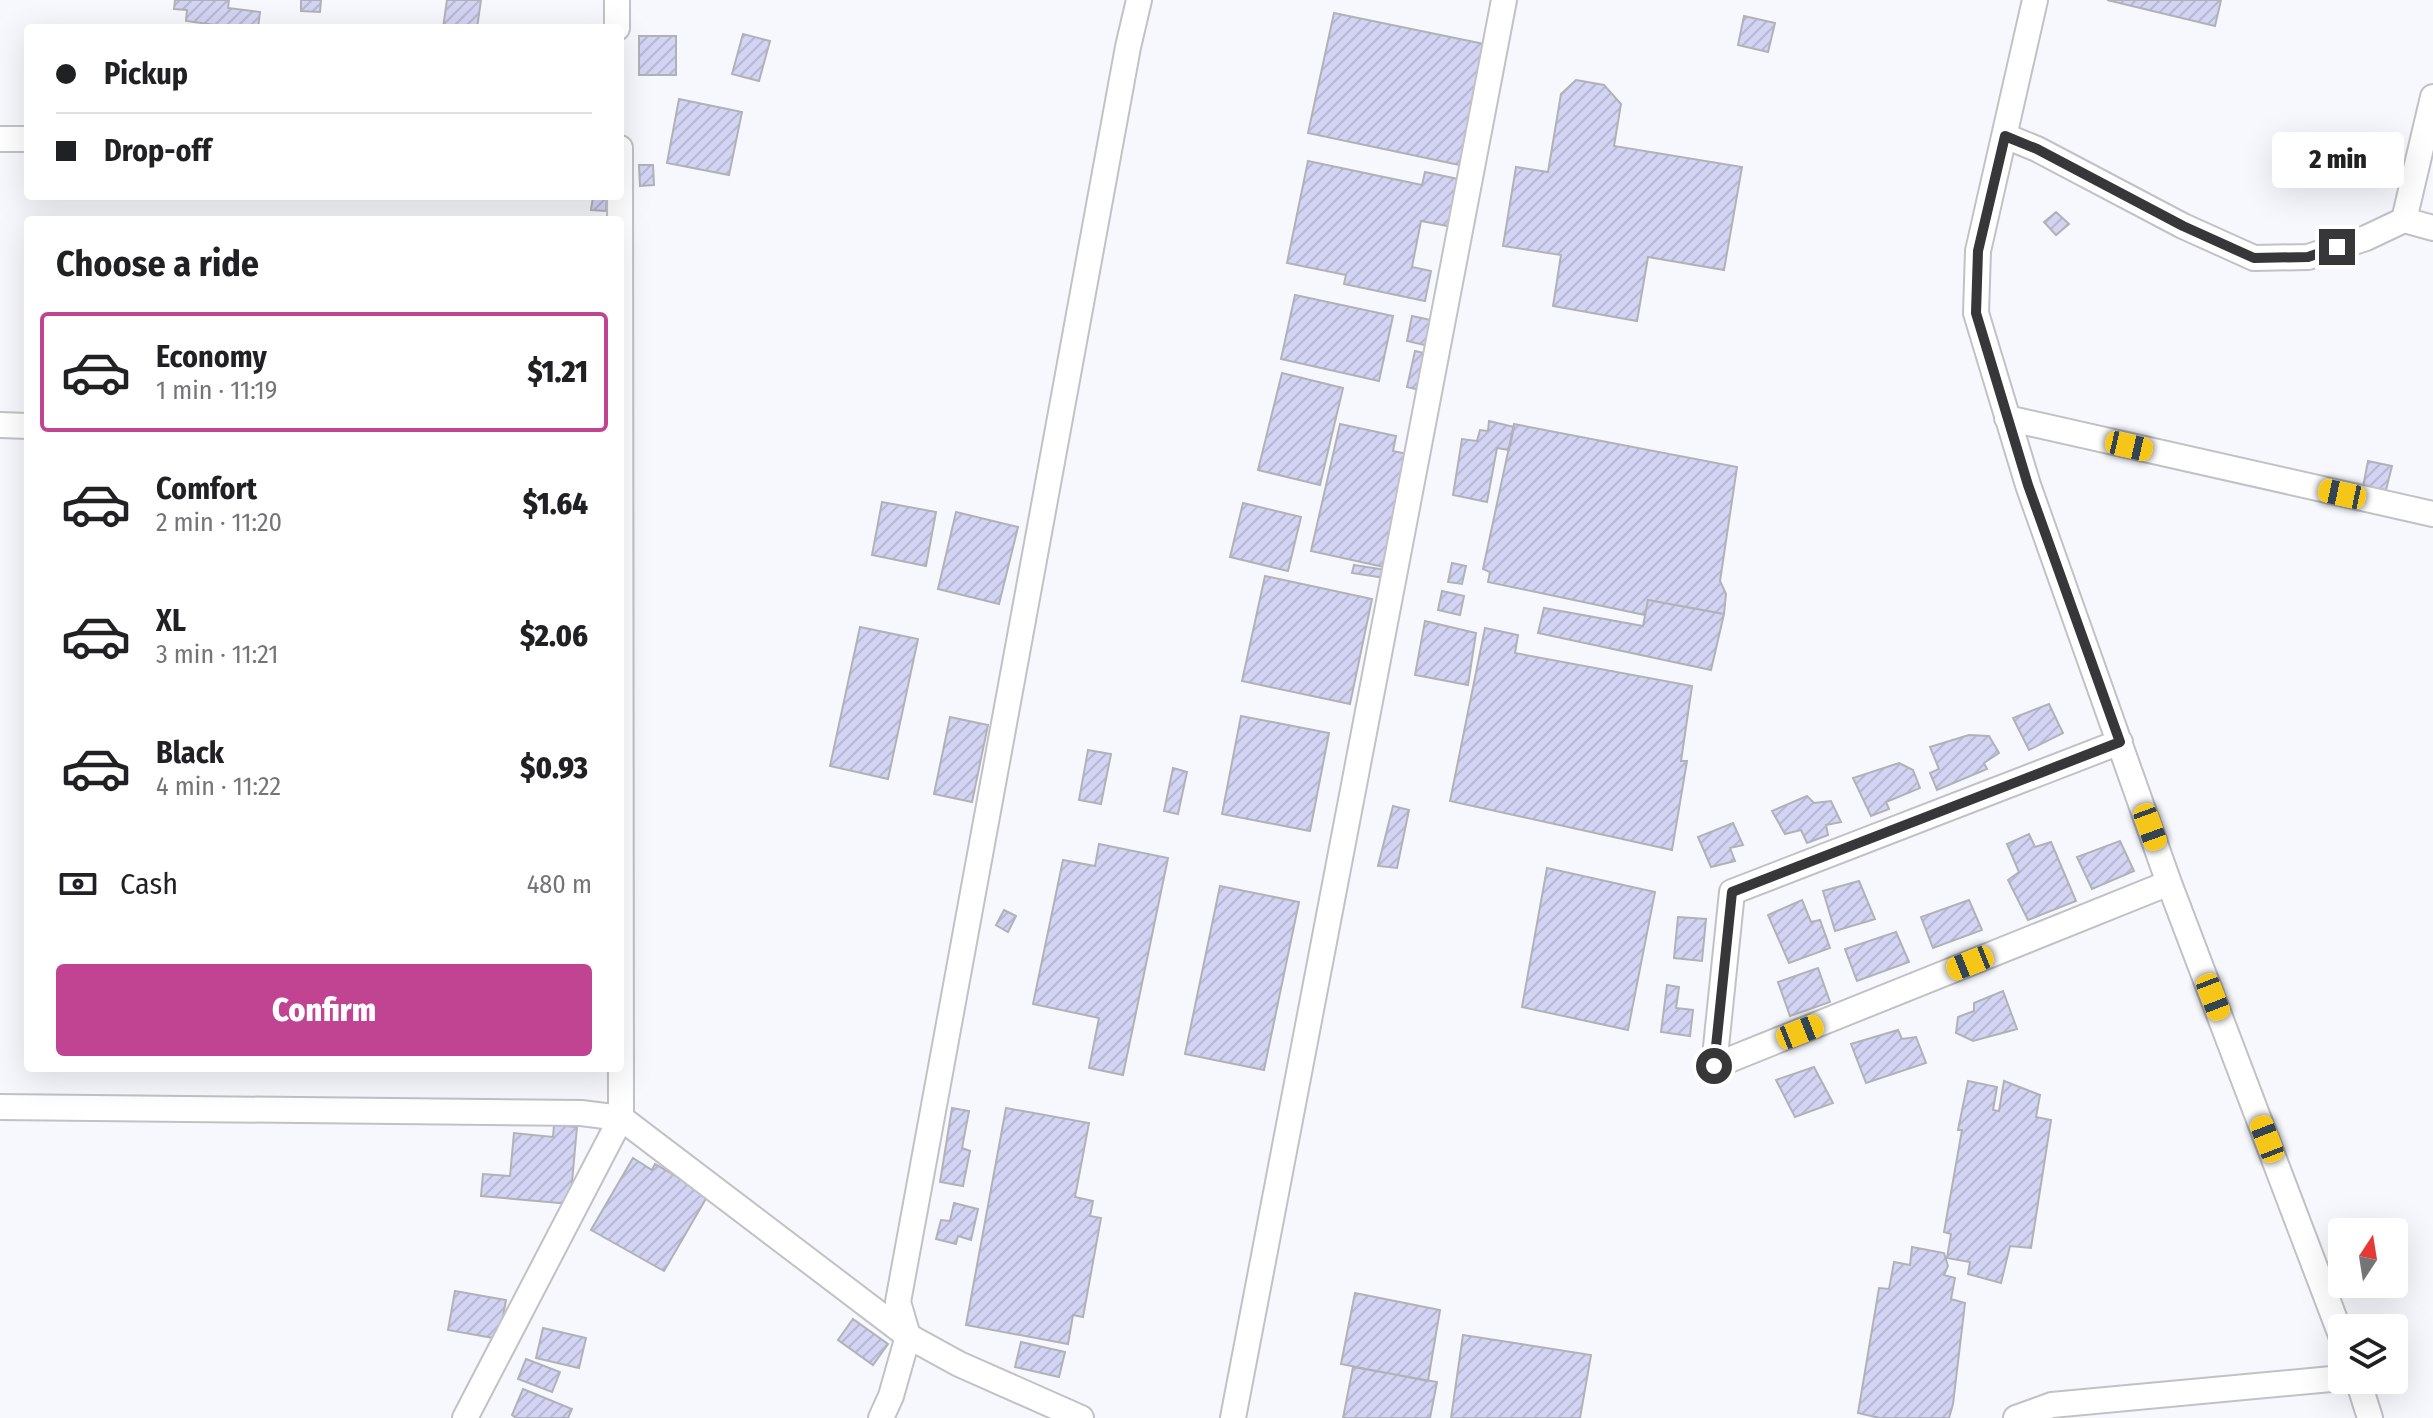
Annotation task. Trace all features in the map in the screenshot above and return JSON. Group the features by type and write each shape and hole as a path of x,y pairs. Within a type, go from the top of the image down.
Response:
{"street":[{"path":"617,0 617,24"},
{"path":"881,1418 891,1396 908,1336 898,1302 1139,0"},
{"path":"1233,1418 1504,0"},
{"path":"2035,0 1978,251 1976,313 2007,418 2169,883 2333,1314"},
{"path":"2404,220 2433,97"},
{"path":"2005,136 2037,149 2183,226 2254,258 2308,257 2366,238 2404,220 2433,228"},
{"path":"0,139 24,139"},
{"path":"2007,418 2433,514"},
{"path":"0,425 24,426"},
{"path":"2120,742 1732,892 1714,1066 2169,883"},
{"path":"465,1418 621,1118 621,1072"},
{"path":"0,1107 581,1113 621,1118 908,1336 959,1364 1081,1418"},
{"path":"2016,1418 2052,1405 2328,1379"},
{"path":"2362,1394 2370,1418"}],"building":[{"path":"175,0 229,0 228,8 260,12 258,24 208,24 186,21 187,10 174,9"},
{"path":"301,0 321,0 320,12 301,11"},
{"path":"447,0 481,0 478,24 444,24"},
{"path":"2107,0 2221,0 2215,26"},
{"path":"1334,13 1494,46 1469,167 1308,133"},
{"path":"1744,16 1775,23 1768,52 1738,45"},
{"path":"743,34 770,41 759,81 732,74"},
{"path":"639,36 676,36 676,75 639,75"},
{"path":"1576,80 1604,85 1621,104 1614,146 1742,167 1724,270 1648,257 1637,321 1553,306 1561,255 1503,246 1516,167 1548,172 1561,94"},
{"path":"679,99 742,112 729,175 667,163"},
{"path":"1308,161 1422,185 1425,172 1463,180 1453,227 1421,221 1412,267 1431,271 1425,301 1344,284 1346,275 1287,263"},
{"path":"639,165 653,165 654,185 640,186"},
{"path":"592,200 607,200 606,211 591,210"},
{"path":"2056,212 2069,224 2056,235 2044,222"},
{"path":"1295,295 1393,316 1379,381 1281,359"},
{"path":"1412,316 1440,322 1434,347 1407,341"},
{"path":"1415,351 1433,355 1424,391 1407,387"},
{"path":"1282,373 1343,388 1320,485 1258,470"},
{"path":"1489,421 1514,427 1509,450 1497,448 1487,502 1453,495 1462,439 1477,441 1480,430 1488,431"},
{"path":"1340,424 1396,436 1393,451 1416,456 1393,569 1311,551"},
{"path":"1514,424 1737,467 1720,581 1726,594 1724,614 1648,600 1645,615 1488,582 1490,572 1483,569"},
{"path":"2368,461 2392,466 2386,490 2363,487"},
{"path":"882,502 936,512 926,566 872,555"},
{"path":"1243,503 1301,517 1288,571 1230,557"},
{"path":"956,512 1018,527 999,604 938,589"},
{"path":"1452,563 1466,566 1462,584 1448,582"},
{"path":"1354,565 1393,571 1392,579 1352,573"},
{"path":"1265,576 1372,599 1350,704 1242,681"},
{"path":"1442,591 1464,596 1460,615 1438,610"},
{"path":"1648,600 1724,614 1711,670 1538,633 1544,608 1643,626"},
{"path":"1425,621 1476,633 1468,685 1415,675"},
{"path":"860,627 918,639 888,779 830,766"},
{"path":"1485,628 1518,635 1515,653 1692,686 1681,761 1687,761 1672,850 1450,801"},
{"path":"2049,704 2063,733 2029,750 2013,718"},
{"path":"1241,716 1329,733 1310,831 1222,814"},
{"path":"950,717 988,725 972,802 934,794"},
{"path":"1969,735 1989,736 1999,753 1984,763 1987,769 1937,790 1930,773 1939,769 1930,747"},
{"path":"1088,750 1111,754 1101,804 1079,800"},
{"path":"1899,763 1913,770 1920,788 1886,802 1889,809 1871,816 1853,778"},
{"path":"1173,768 1187,772 1178,814 1164,811"},
{"path":"1807,796 1814,803 1831,801 1841,822 1826,825 1828,835 1807,843 1801,830 1785,834 1772,811"},
{"path":"1393,806 1409,810 1397,868 1378,866"},
{"path":"1733,823 1743,845 1730,848 1735,861 1711,867 1698,837"},
{"path":"2029,834 2035,847 2051,842 2076,901 2028,920 2008,880 2019,872 2007,844"},
{"path":"2120,841 2134,871 2092,889 2077,857"},
{"path":"1099,844 1168,858 1123,1075 1089,1068 1099,1018 1033,1004 1063,860 1095,866"},
{"path":"1547,868 1655,892 1628,1030 1522,1007"},
{"path":"1859,881 1875,919 1835,931 1823,891"},
{"path":"1220,886 1299,902 1264,1070 1185,1054"},
{"path":"1802,900 1811,922 1820,920 1830,948 1789,963 1768,915"},
{"path":"1969,900 1982,930 1933,948 1921,917"},
{"path":"1004,910 1016,916 1008,932 996,925"},
{"path":"1678,917 1706,919 1702,961 1674,958"},
{"path":"1896,932 1909,962 1857,981 1845,949"},
{"path":"1818,968 1830,1002 1790,1016 1778,982"},
{"path":"1667,985 1679,987 1676,1008 1693,1010 1690,1036 1661,1032"},
{"path":"2003,991 2017,1029 1973,1041 1956,1033 1958,1017 1974,1011 1974,1003"},
{"path":"1898,1030 1902,1039 1916,1037 1926,1063 1866,1083 1851,1044"},
{"path":"1814,1067 1833,1103 1795,1117 1776,1080"},
{"path":"1968,1081 1997,1087 1993,1110 1999,1111 2004,1081 2040,1095 2036,1117 2051,1120 2031,1248 2010,1246 2001,1283 1968,1274 1970,1262 1947,1258 1951,1234 1944,1232"},
{"path":"952,1108 969,1111 962,1148 970,1151 963,1186 940,1182"},
{"path":"1006,1108 1089,1123 1075,1197 1093,1201 1090,1216 1101,1218 1083,1317 1073,1315 1068,1344 966,1325"},
{"path":"554,1125 577,1127 570,1204 481,1196 483,1174 510,1176 514,1133 553,1137"},
{"path":"633,1158 652,1170 655,1164 708,1195 664,1271 591,1230"},
{"path":"954,1203 978,1209 971,1240 958,1236 956,1244 936,1239 941,1220 950,1221"},
{"path":"1912,1247 1944,1253 1948,1266 1944,1275 1955,1278 1951,1299 1965,1303 1949,1418 1880,1418 1858,1413 1879,1288 1889,1289 1894,1262 1910,1265"},
{"path":"455,1291 506,1300 499,1339 448,1330"},
{"path":"1355,1293 1440,1310 1428,1381 1341,1364"},
{"path":"853,1319 888,1344 873,1365 838,1340"},
{"path":"543,1328 586,1338 579,1368 536,1358"},
{"path":"1463,1335 1591,1355 1580,1418 1451,1418"},
{"path":"1021,1342 1065,1352 1059,1377 1015,1367"},
{"path":"526,1359 560,1372 552,1392 518,1379"},
{"path":"1353,1367 1437,1382 1430,1418 1343,1418"},
{"path":"523,1389 572,1409 568,1418 516,1418 512,1415"}],"route":[{"path":"1714,1066 1732,892 2120,742 2028,485 1976,313 1978,251 2005,136 2037,149 2183,226 2254,258 2308,257 2337,247"}]}
